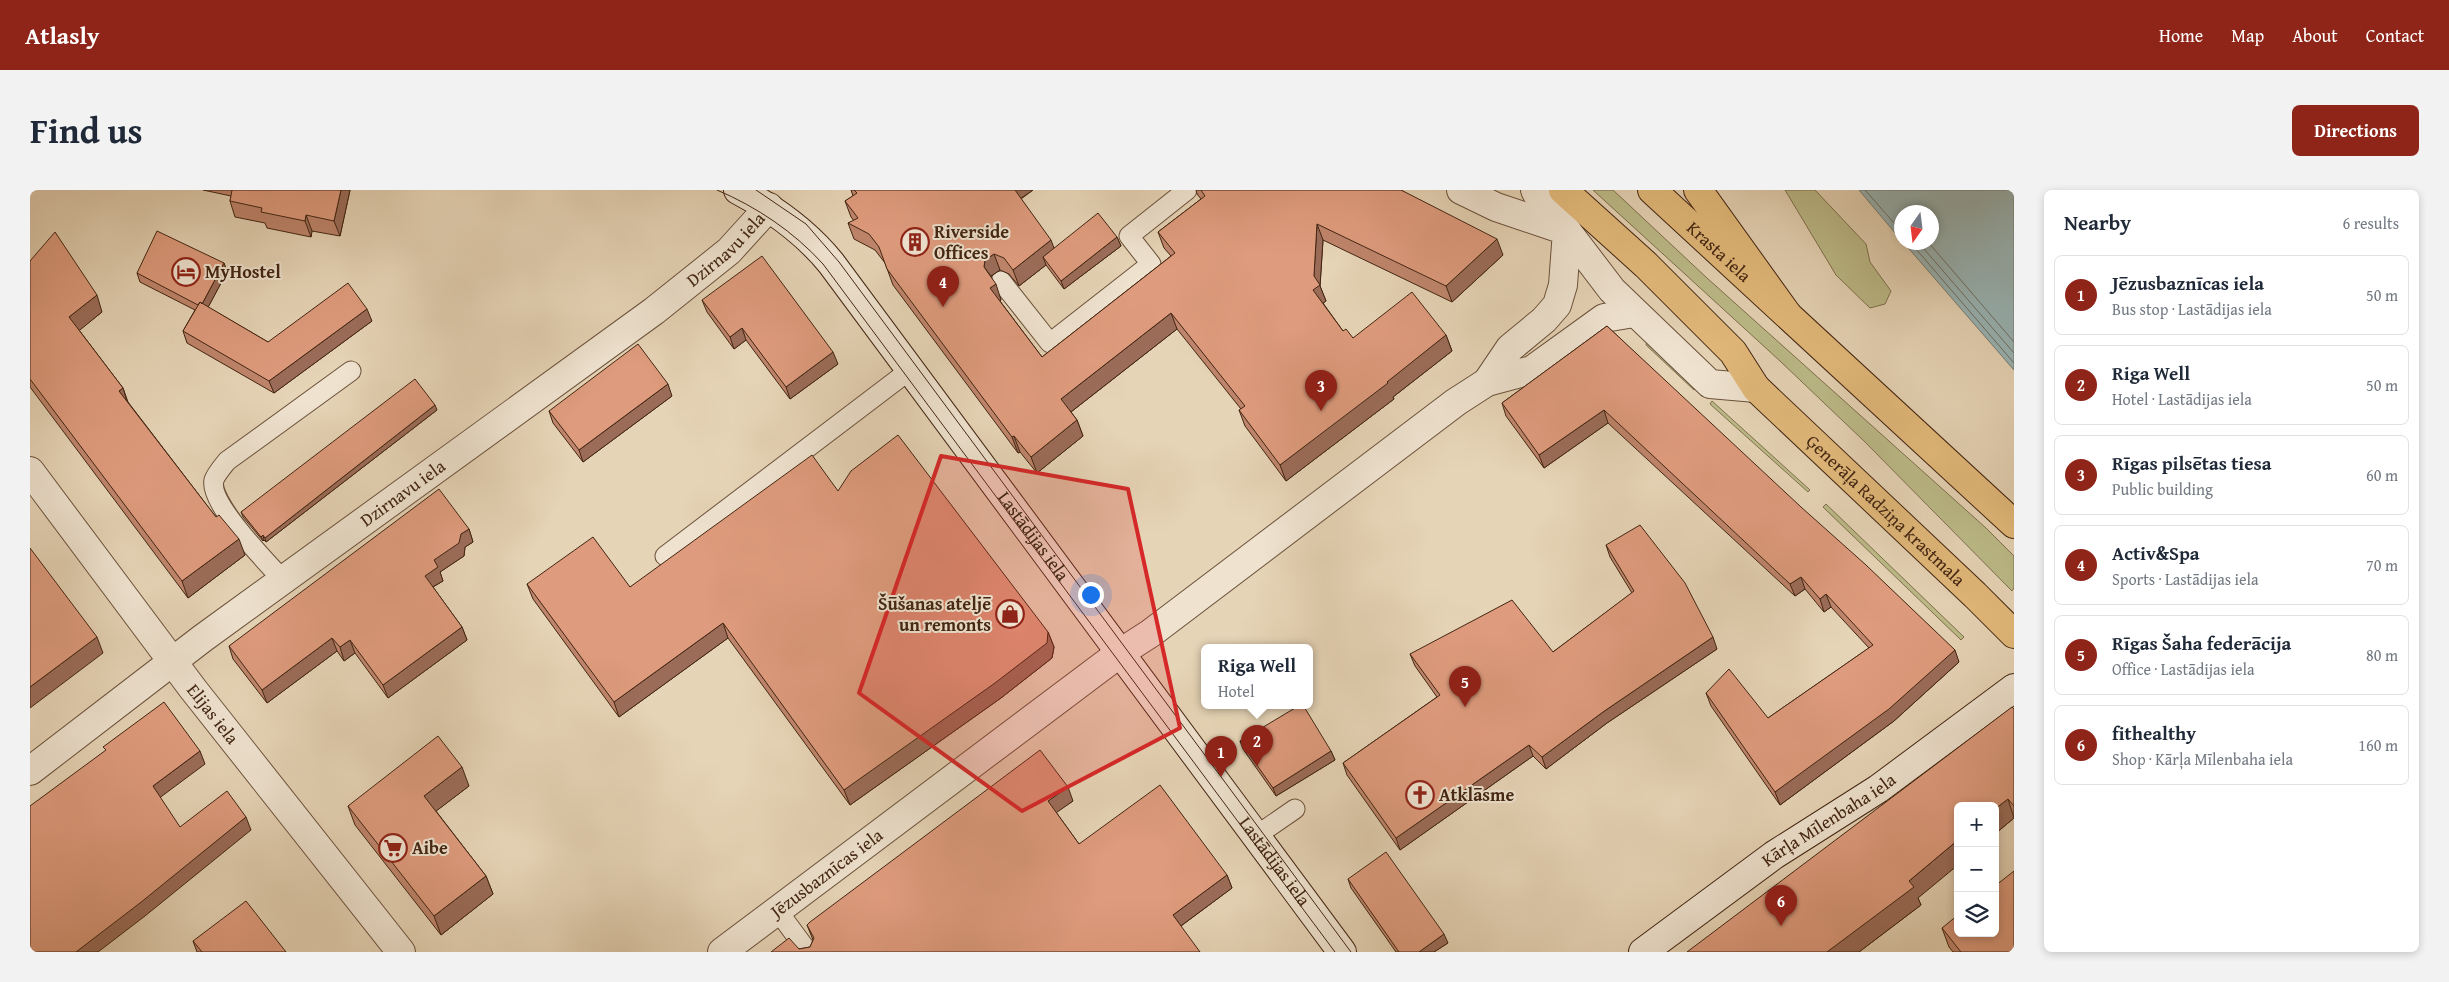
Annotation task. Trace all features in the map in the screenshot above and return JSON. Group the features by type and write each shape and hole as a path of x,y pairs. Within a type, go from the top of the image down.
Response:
{"main road":[{"name":"Ģenerāļa Radziņa krastmala","path":"1563,190 1646,265 1733,352 1756,388 2014,634"},
{"name":"Krasta iela","path":"1652,190 1787,314"},
{"path":"1698,190 1787,314 2014,524"}],"street":[{"name":"Lastādijas iela","path":"738,190 768,207 816,245 1342,952"},
{"path":"1461,190 1496,207 1567,231"},
{"path":"1535,190 1543,206 1567,231 1612,290 1710,384 1756,388"},
{"name":"Dzirnavu iela","path":"30,771 174,662 202,638 654,311 729,251 768,207"},
{"name":"Jēzusbaznīcas iela","path":"1487,382 1510,348 1544,320 1557,304 1563,285 1567,231"},
{"name":"Jēzusbaznīcas iela","path":"722,952 1120,653 1151,633 1456,402 1487,382 1532,370 1604,318 1634,313"},
{"name":"Elijas iela","path":"30,471 174,662 401,952"},
{"name":"Kārļa Mīlenbaha iela","path":"1643,952 1774,855 1878,789 2014,688"}],"lane":[{"path":"1001,281 1050,343 1151,264 1129,236 1187,190"},
{"path":"665,556 910,370"},
{"path":"283,580 259,555 216,498 214,481 227,461 351,371"},
{"path":"1256,836 1295,809"},
{"path":"777,910 808,952"}],"highlighted area":[{"path":"941,456 1128,489 1180,728 1022,811 859,693"}],"shaded area":[{"path":"1593,190 1613,190 1707,278 1986,528 2014,556 2014,588 2012,591 1865,442 1780,361"},
{"path":"1785,190 1815,190 1866,244 1870,262 1891,291 1885,304 1870,308 1836,275"},
{"path":"1647,341 1698,387 1694,390 1646,345"},
{"path":"1712,401 1810,490 1808,492 1710,404"},
{"path":"1826,504 1964,637 1961,640 1823,507"}],"water":[{"path":"1859,190 2014,190 2014,370 1910,250 1939,250 1939,205 1894,205 1894,232"}],"building":[{"path":"232,190 341,190 334,221 306,215 305,221 261,212 262,208 230,201"},
{"path":"854,190 1015,190 1051,240 1013,270 1004,258 994,254 985,260 984,267 996,284 990,288 1042,357 1175,253 1158,232 1205,196 1201,190 1401,190 1497,239 1446,286 1317,224 1314,276 1320,285 1313,290 1343,331 1346,329 1353,338 1412,292 1446,335 1388,383 1280,465 1239,410 1245,406 1171,313 1061,399 1077,420 1031,457 1014,436 1012,437 887,269 879,247 869,234 848,223 858,218 845,201 857,193"},
{"path":"1098,213 1117,237 1061,281 1043,257"},
{"path":"157,231 224,263 202,304 200,302 198,305 137,273"},
{"path":"55,232 97,295 69,317 123,388 119,391 216,517 219,515 239,539 182,581 30,379 30,261"},
{"path":"762,256 833,352 786,387 742,328 730,337 702,300"},
{"path":"348,283 367,309 269,381 183,331 200,302 268,342"},
{"path":"1607,326 1866,565 1955,650 1889,709 1775,792 1706,693 1729,669 1768,718 1873,645 1826,594 1820,599 1801,577 1790,584 1604,410 1539,455 1502,403"},
{"path":"638,344 668,384 579,450 549,411"},
{"path":"415,379 435,405 265,538 263,535 261,537 241,512"},
{"path":"898,435 1048,632 1047,643 995,683 844,790 723,623 614,702 527,584 593,537 630,587 812,455 838,491 851,471"},
{"path":"439,489 469,529 461,534 459,543 434,560 438,567 425,576 462,627 383,685 350,640 340,647 332,638 262,690 229,646"},
{"path":"1640,525 1685,583 1713,637 1603,712 1542,757 1529,745 1396,838 1343,763 1440,695 1410,654 1512,600 1553,652 1634,591 1606,545"},
{"path":"30,548 97,637 30,687"},
{"path":"164,702 200,751 153,786 180,827 227,791 246,817 76,952 30,952 30,806 106,750 103,747"},
{"path":"2012,707 2014,709 2014,806 2008,799 1999,806 1999,802 1954,802 1954,843 1909,881 1914,887 1827,952 1687,952"},
{"path":"1293,709 1305,709 1331,751 1273,788 1240,741"},
{"path":"438,736 462,767 424,796 486,876 434,916 348,806"},
{"path":"1040,750 1068,787 1048,801 1079,844 1160,785 1227,875 1173,915 1200,952 771,952 789,938 799,949 810,947 814,938 807,925 810,922"},
{"path":"1386,852 1444,934 1419,952 1399,952 1348,879"},
{"path":"2014,871 2014,952 1961,952 1942,928 1954,918 1954,937 1999,937 1999,883"},
{"path":"246,901 286,952 202,952 193,941"}],"tram line":[{"path":"717,190 746,204 774,221 800,241 823,264 1335,952"},
{"path":"756,190 806,224 839,262 1351,952"}],"place":[{"name":"Riverside Offices","path":"915,242"},
{"name":"MyHostel","path":"186,272"},
{"name":"Activ&Spa","path":"943,307"},
{"name":"Rīgas pilsētas tiesa","path":"1321,411"},
{"name":"Šūšanas ateljē un remonts","path":"1010,614"},
{"name":"Rīgas Šaha federācija","path":"1465,707"},
{"name":"Riga Well","path":"1257,766"},
{"name":"Jēzusbaznīcas iela","path":"1221,777"},
{"name":"Atklāsme","path":"1420,795"},
{"name":"Aibe","path":"393,848"},
{"name":"fithealthy","path":"1781,926"}]}
